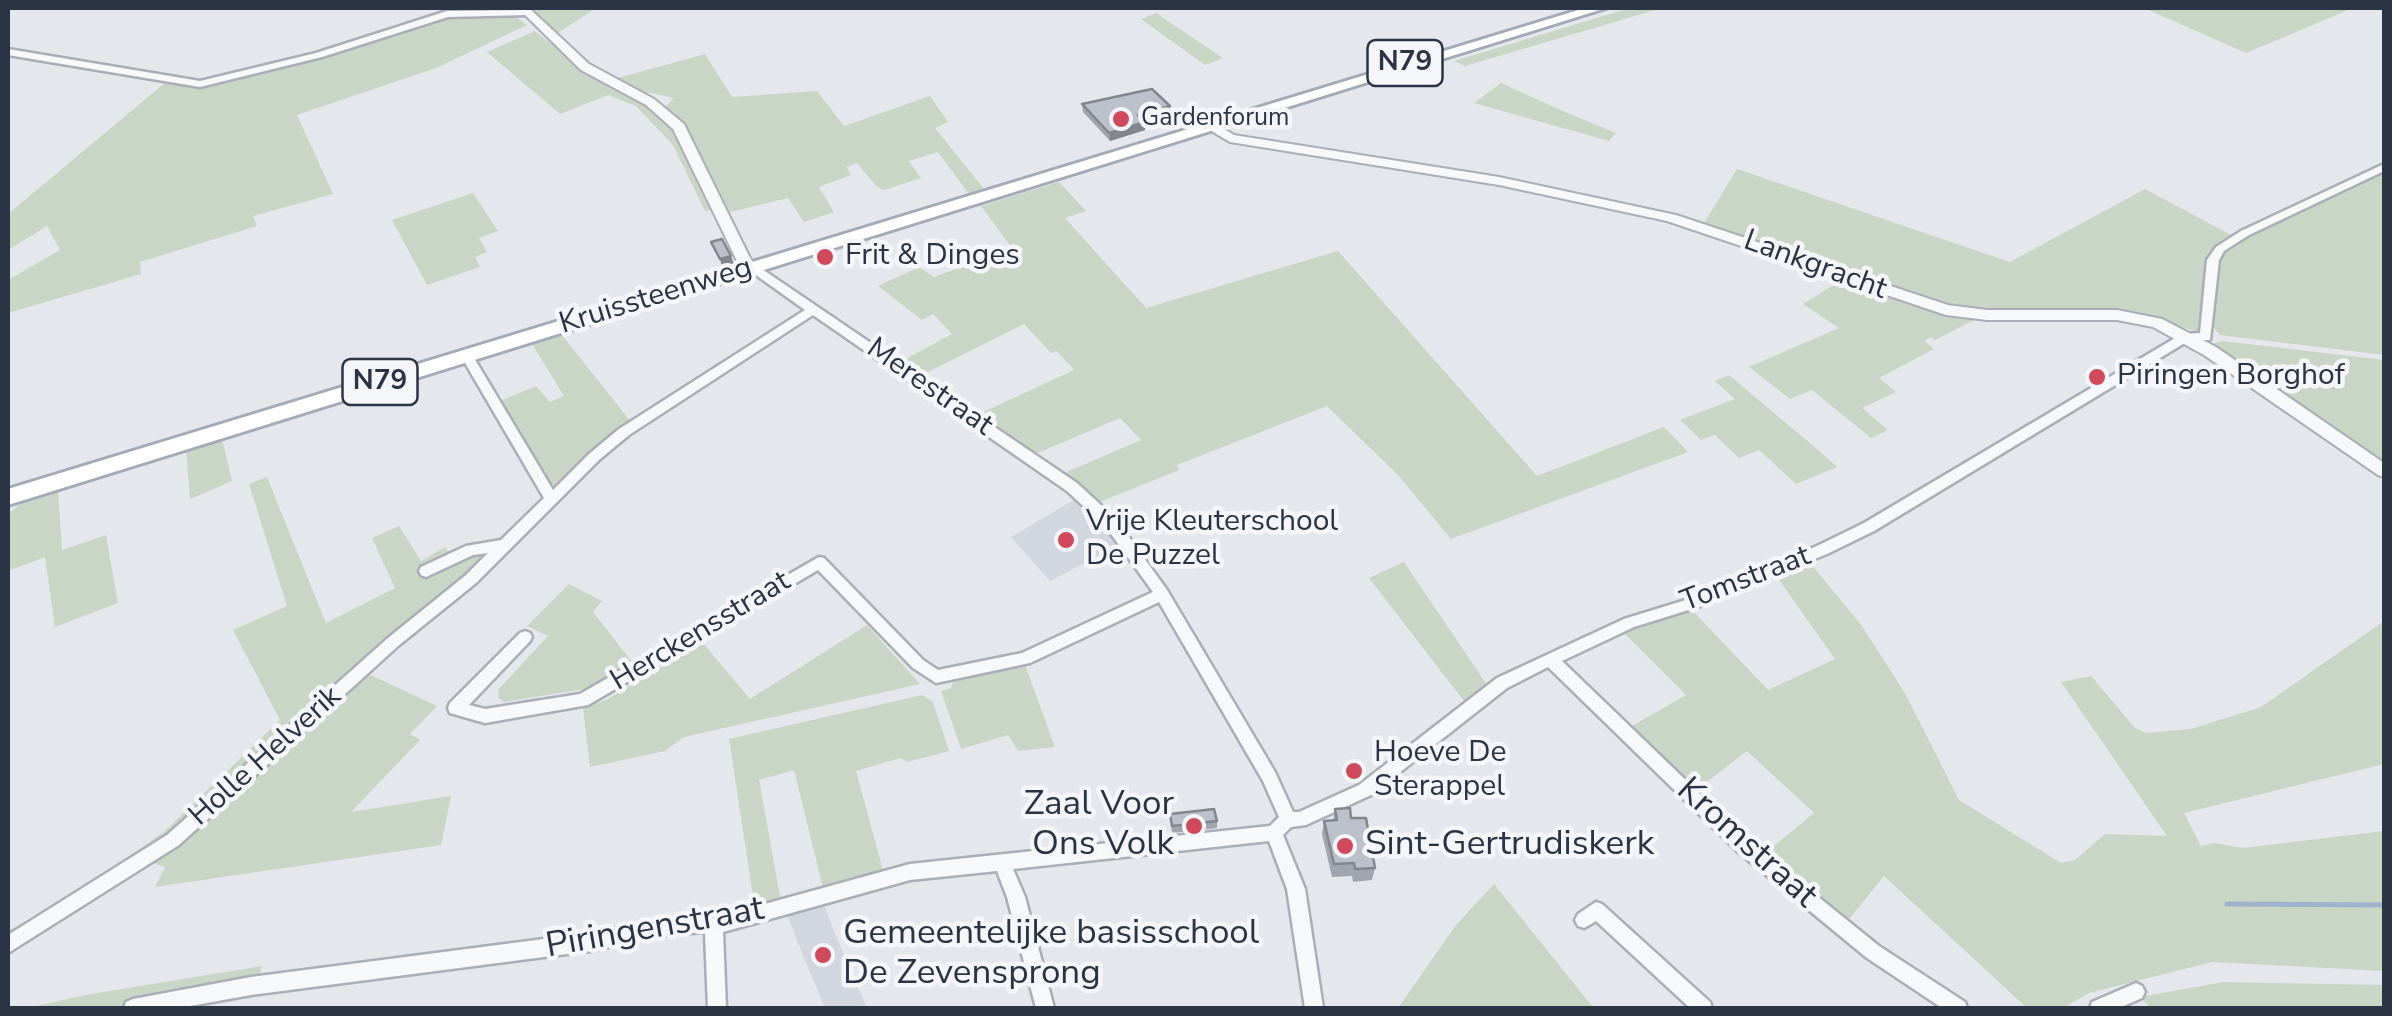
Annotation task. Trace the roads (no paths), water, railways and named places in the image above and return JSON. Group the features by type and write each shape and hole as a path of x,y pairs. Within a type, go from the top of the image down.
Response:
{"main road":[{"name":"Kruissteenweg","path":"8,496 1599,8"}],"street":[{"path":"8,52 200,84 300,60 447,14 524,10"},
{"name":"Merestraat","path":"524,10 585,67 650,102 679,126 746,263 1072,487 1111,523 1162,594 1268,777 1296,889 1314,1008"},
{"name":"Lankgracht","path":"1212,126 1230,138 1498,180 1670,218 1946,310 1987,315 2116,315 2157,323 2186,337 2384,471"},
{"path":"2186,337 2206,337 2213,260 2220,249 2245,233 2384,167"},
{"name":"Holle Helverik","path":"8,944 173,840 507,545 624,432 814,309"},
{"name":"Tomstraat","path":"1281,826 1365,790 1502,684 1628,623 1693,603 1870,526 2186,337"},
{"path":"467,356 551,499"},
{"path":"426,571 471,550 507,545"},
{"name":"Herckensstraat","path":"525,637 456,708 485,716 583,700 819,562 918,664 936,677 1025,659 1162,594"},
{"name":"Kromstraat","path":"1551,660 1743,846 1873,952 1958,1008"},
{"name":"Piringenstraat","path":"133,1008 252,986 590,942 653,929 714,926 884,878 938,867 1281,826"},
{"path":"1002,862 1016,897 1045,1008"},
{"path":"1584,920 1596,910 1703,1008"},
{"path":"714,926 717,1008"},
{"path":"2099,1008 2136,992"}],"waterway":[{"path":"2227,904 2384,905"}],"place":[{"name":"Gardenforum","path":"1121,119"},
{"name":"Frit & Dinges","path":"825,257"},
{"name":"Piringen Borghof","path":"2097,377"},
{"name":"Vrije Kleuterschool De Puzzel","path":"1066,540"},
{"name":"Hoeve De Sterappel","path":"1354,771"},
{"name":"Zaal Voor Ons Volk","path":"1194,826"},
{"name":"Sint-Gertrudiskerk","path":"1345,846"},
{"name":"Gemeentelijke basisschool De Zevensprong","path":"823,955"}]}
